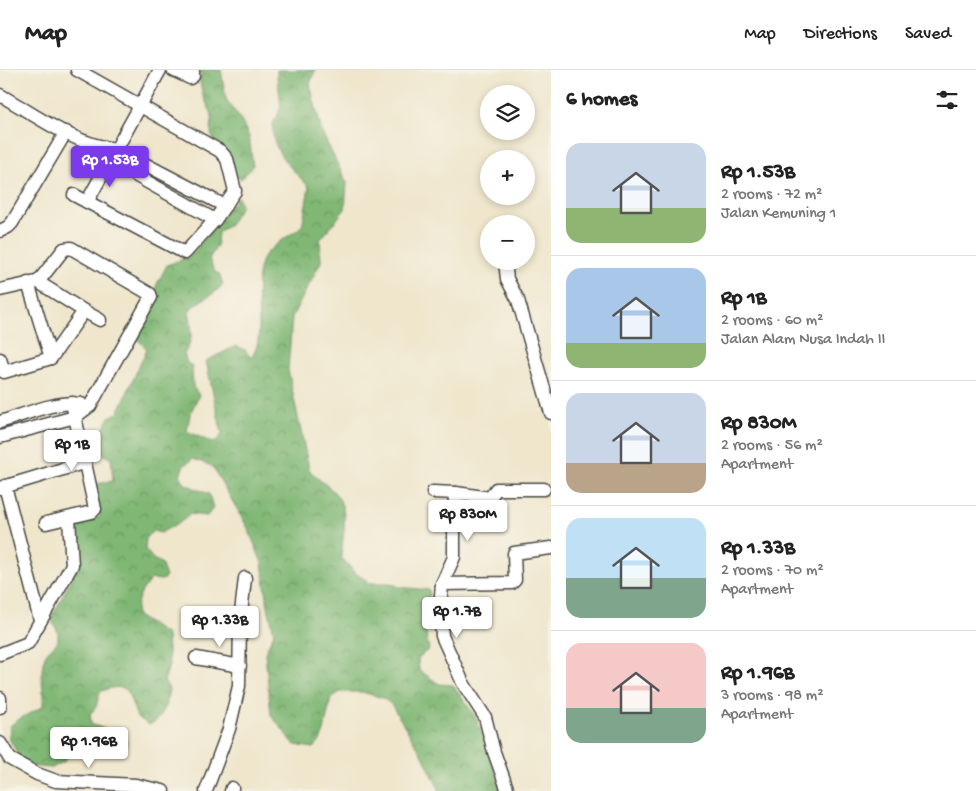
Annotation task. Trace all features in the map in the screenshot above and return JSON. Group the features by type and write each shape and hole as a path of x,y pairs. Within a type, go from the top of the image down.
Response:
{"street":[{"path":"74,195 186,253 215,220 235,190 224,155 77,70"},
{"path":"87,202 160,70"},
{"path":"173,70 188,78 193,76 193,70"},
{"path":"0,95 66,132 99,147 116,149 225,206"},
{"path":"0,231 12,223 66,132"},
{"path":"99,147 110,161 215,220"},
{"path":"0,290 33,282 64,249 69,247 151,294 90,406 75,417 0,437"},
{"path":"506,270 507,279 518,300 551,413"},
{"path":"33,282 100,320"},
{"path":"33,282 52,358"},
{"path":"1,368 52,358 84,311"},
{"path":"0,422 72,403 90,406"},
{"path":"46,523 69,519 92,512 95,509 83,463 72,403"},
{"path":"40,620 2,487 83,463"},
{"path":"433,492 490,498 496,489 544,489"},
{"path":"456,493 454,506 454,557 442,584 440,608 442,636 463,684 485,717 494,752 508,791"},
{"path":"0,654 28,643 73,562 69,519"},
{"path":"442,584 512,583 515,580 514,553 551,548"},
{"path":"206,791 231,721 239,686 240,622 246,578"},
{"path":"196,658 240,666"},
{"path":"0,698 0,706"},
{"path":"0,743 10,759 37,774 56,781 92,787 136,786 163,791"}],"green space":[{"path":"201,70 221,70 226,99 241,120 249,137 253,166 241,179 225,169 211,134 212,114 203,96 200,82"},
{"path":"277,70 315,70 310,84 322,133 347,183 345,209 320,240 321,262 292,317 288,370 309,469 332,490 342,505 344,530 341,557 354,572 370,583 390,583 399,587 429,590 432,610 425,629 429,649 418,658 419,670 439,684 453,685 475,716 488,746 501,791 440,791 423,756 391,704 383,698 362,692 340,692 331,698 320,741 313,748 295,745 271,715 265,653 274,633 268,607 262,563 248,528 212,466 193,459 184,465 180,475 185,484 209,494 213,508 207,516 190,514 161,533 153,531 146,538 145,549 153,559 161,563 166,577 162,580 152,579 145,586 138,600 136,611 137,616 167,635 169,666 164,681 169,689 161,715 149,725 137,717 127,690 121,688 106,689 100,692 96,707 90,714 91,724 124,736 127,744 117,747 111,746 81,736 71,748 65,761 52,768 29,766 22,761 10,740 10,726 43,706 43,662 46,654 58,640 58,632 51,619 81,560 74,525 100,517 96,484 113,481 111,458 94,450 109,417 118,413 147,349 135,337 151,309 157,284 167,265 191,256 238,197 241,206 229,225 218,232 217,246 209,259 223,284 216,292 189,311 191,334 184,354 187,363 192,366 193,387 199,395 190,414 187,431 212,443 216,442 222,434 206,361 236,346 245,350 251,358 256,349 259,325 258,273 261,262 263,257 273,247 302,227 309,187 284,160 273,136 273,124 280,104"}]}
